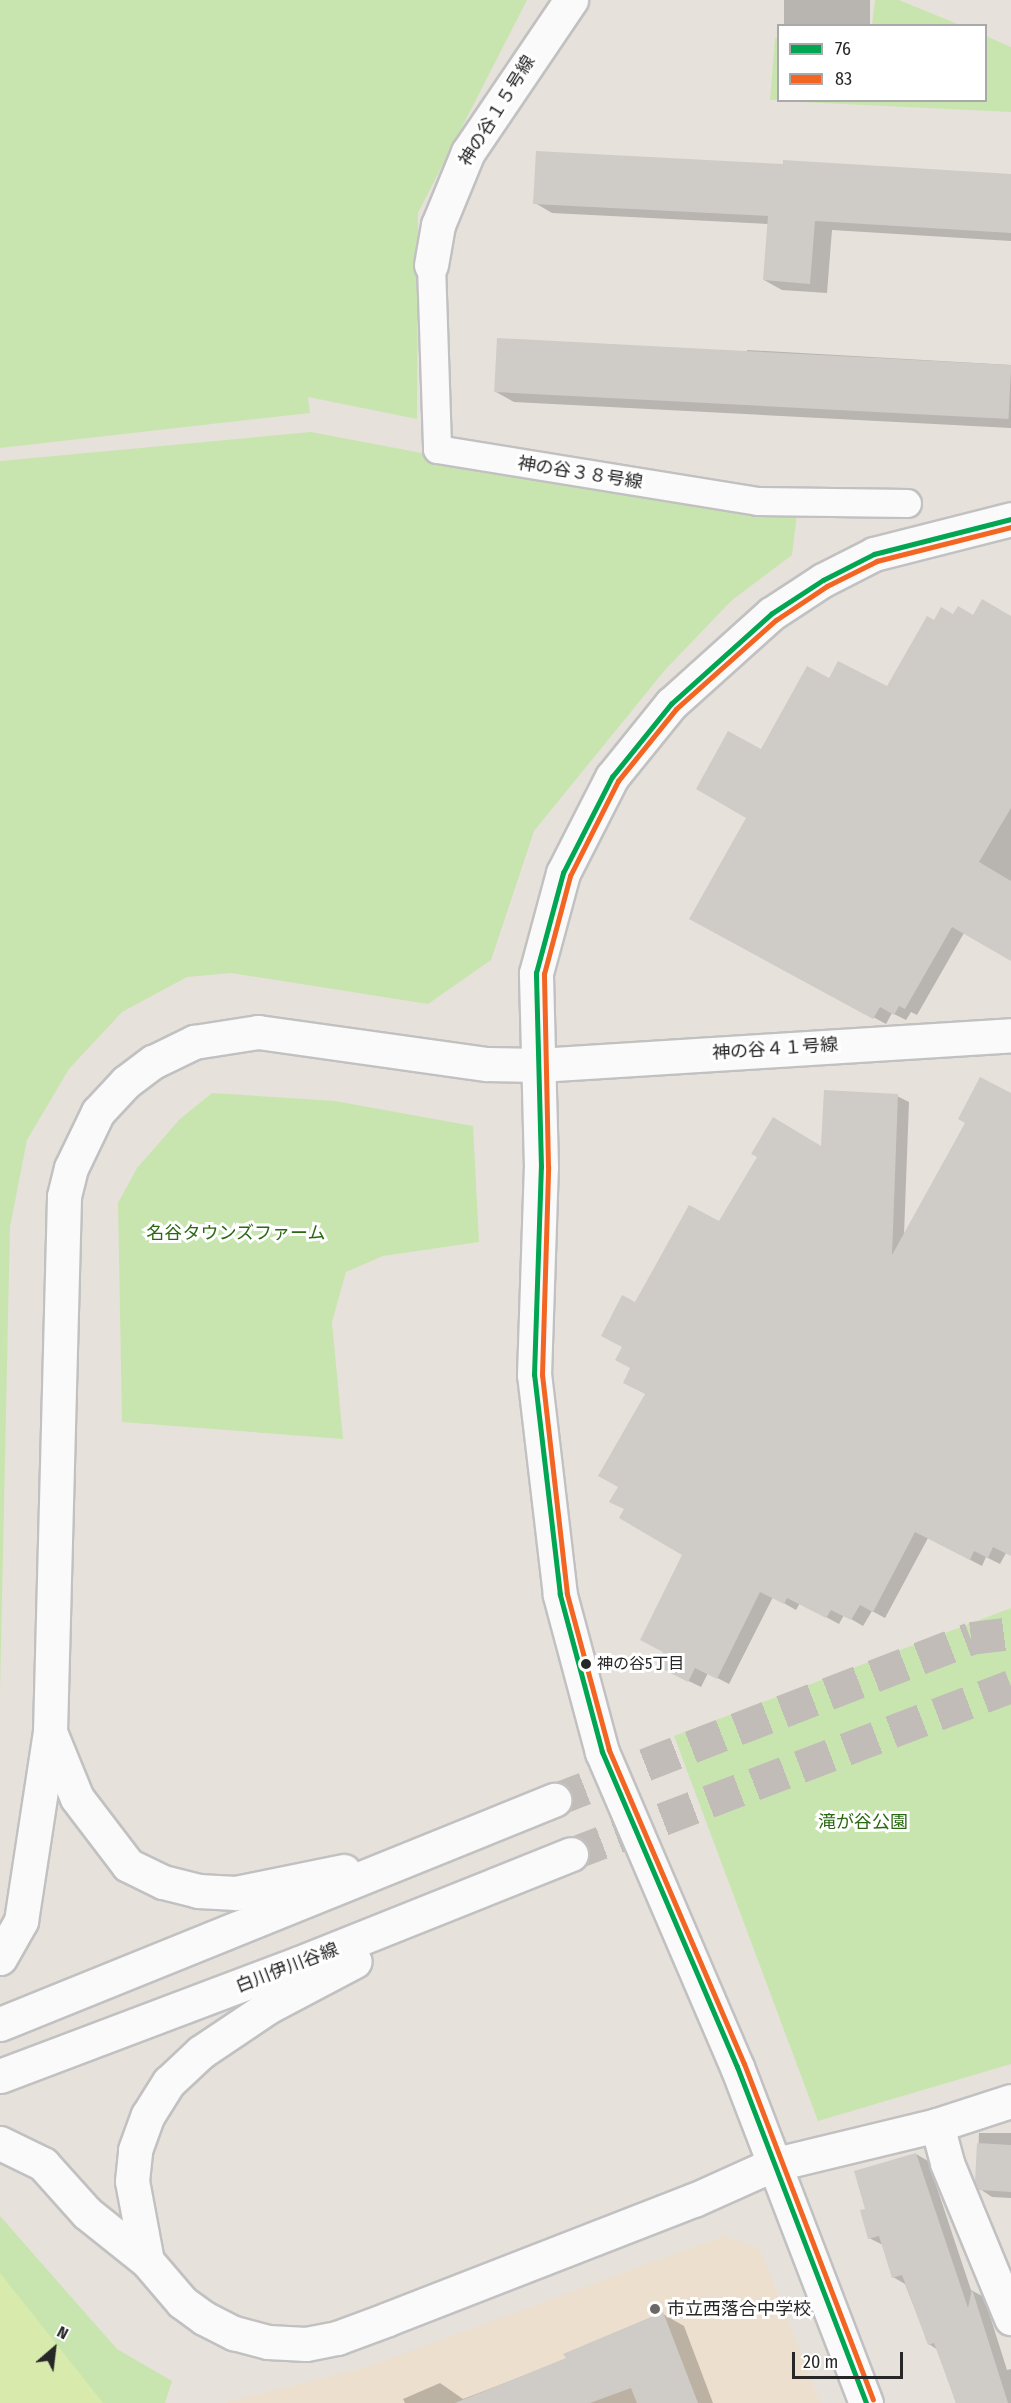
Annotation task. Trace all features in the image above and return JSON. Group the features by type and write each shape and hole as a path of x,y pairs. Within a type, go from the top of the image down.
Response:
{"street":[{"name":"神の谷１５号線","path":"430,265 438,225 468,152 571,0"},
{"name":"神の谷３８号線","path":"430,265 437,449 758,501 907,503"},
{"path":"866,2403 772,2165 737,2067 602,1752 560,1595 534,1375 541,1167 536,973 563,873 612,777 671,704 771,614 822,580 874,554 1011,519"},
{"name":"神の谷４１号線","path":"0,1958 21,1921 50,1732 64,1196 71,1168 98,1112 126,1082 153,1062 194,1042 258,1032 487,1064 538,1065 1011,1035"},
{"path":"50,1732 77,1798 98,1828 128,1865 164,1882 198,1891 236,1893 404,1861"},
{"path":"0,2024 554,1800"},
{"name":"白川伊川谷線","path":"0,2076 500,1884 572,1854"},
{"path":"147,2261 132,2181 135,2150 148,2115 169,2082 201,2052 268,2007 500,1884"},
{"path":"0,2143 43,2164 87,2212 147,2261 182,2302 204,2318 234,2333 268,2342 306,2344 337,2338 388,2319 694,2200 772,2165 937,2125 1011,2101"},
{"path":"937,2125 947,2163 1011,2318"}],"shaded area":[{"name":"市立西落合中学校","path":"724,2236 760,2249 820,2403 224,2403 364,2368"}],"green space":[{"path":"0,0 527,0 418,213 417,419 308,397 310,413 0,448"},
{"path":"875,0 899,0 958,24 872,24"},
{"path":"987,36 1011,47 1011,112 802,102 987,102"},
{"path":"775,38 777,38 777,100 770,100"},
{"path":"311,432 427,454 797,514 792,555 731,601 665,670 534,831 491,960 428,1004 231,973 187,977 122,1012 69,1069 27,1140 10,1227 0,1692 0,461"},
{"name":"名谷タウンズファーム","path":"212,1093 335,1101 473,1126 479,1242 383,1256 346,1272 332,1322 343,1439 122,1422 118,1203 137,1168 180,1119"},
{"name":"滝が谷公園","path":"1011,1608 1011,2064 818,2121 674,1736"},
{"path":"0,2216 117,2349 172,2381 165,2403 0,2403"},
{"path":"0,2273 103,2403 0,2403"}],"building":[{"path":"536,151 783,164 783,160 1011,174 1011,233 815,221 810,284 763,280 768,216 533,204"},
{"path":"497,338 1011,365 1008,419 494,392"},
{"path":"982,599 1011,616 1011,808 979,862 1011,881 1011,961 952,927 905,1009 899,1006 894,1015 880,1007 873,1019 689,919 746,818 696,789 728,731 761,749 807,666 829,678 838,661 887,686 927,616 934,620 941,607 953,614 958,606 973,615"},
{"path":"980,1077 1011,1093 1011,1556 993,1547 988,1558 974,1551 970,1560 915,1532 873,1612 860,1605 851,1620 831,1610 826,1618 787,1598 784,1604 760,1592 717,1679 695,1668 688,1682 657,1666 663,1652 640,1640 682,1555 619,1518 624,1509 609,1502 618,1487 598,1476 645,1394 623,1383 630,1368 615,1360 622,1347 601,1336 622,1295 635,1302 689,1205 719,1221 757,1157 751,1154 773,1117 821,1146 824,1090 898,1094 892,1255 965,1123 958,1119"},
{"path":"977,2143 1011,2145 1011,2192 979,2190 975,2182"},
{"path":"916,2153 968,2308 972,2289 1008,2403 956,2403 934,2343 928,2345 902,2275 892,2278 879,2236 868,2239 860,2210 865,2209 854,2171"},
{"path":"663,2312 698,2403 637,2403 631,2388 590,2403 455,2403 566,2358 563,2354"}],"tunnel":[{"path":"554,1800 971,1638 1011,1633"},
{"path":"571,1854 1011,1686"}],"transit line":[{"name":"76","path":"866,2403 737,2067 602,1752 560,1595 534,1375 541,1167 536,973 563,873 612,777 671,704 771,614 823,580 874,554 1011,519"},
{"name":"83","path":"873,2400 744,2064 609,1750 567,1594 542,1375 548,1167 544,974 570,876 618,781 676,709 776,620 827,586 877,561 1011,527"}],"place":[{"name":"神の谷5丁目","path":"586,1664"},
{"name":"市立西落合中学校","path":"655,2309"}]}
